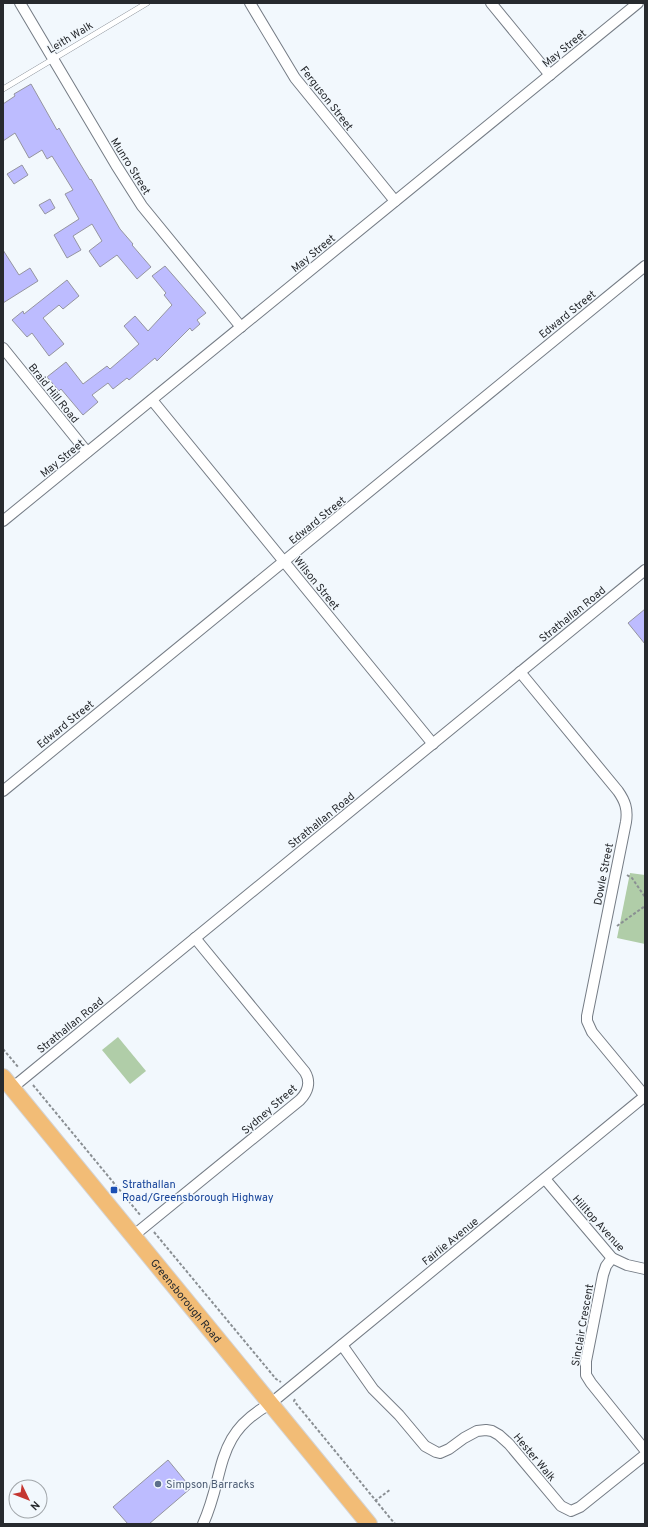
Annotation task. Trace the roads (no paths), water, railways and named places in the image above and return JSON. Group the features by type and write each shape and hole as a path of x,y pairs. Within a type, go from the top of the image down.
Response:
{"highway":[{"name":"Greensborough Road","path":"7,1083 369,1524"}],"street":[{"name":"Munro Street","path":"20,3 142,206 242,327"},
{"name":"Ferguson Street","path":"250,3 295,78 395,201"},
{"path":"491,3 550,75"},
{"name":"May Street","path":"3,521 638,3"},
{"name":"Edward Street","path":"3,791 645,266"},
{"name":"Braid Hill Road","path":"3,348 87,452"},
{"name":"Wilson Street","path":"152,400 433,744"},
{"name":"Strathallan Road","path":"7,1083 26,1076 520,672 643,575"},
{"name":"Dowle Street","path":"520,672 618,790 625,802 627,814 626,822 587,1016 592,1032 645,1096"},
{"name":"Sydney Street","path":"133,1236 300,1100 306,1094 309,1086 308,1076 305,1072 196,938"},
{"name":"Fairlie Avenue","path":"203,1524 211,1502 221,1463 238,1428 246,1420 270,1404 645,1096"},
{"name":"Hilltop Avenue","path":"545,1179 612,1258 627,1265 645,1268"},
{"name":"Sinclair Crescent","path":"612,1258 606,1266 604,1275 586,1361 586,1375 594,1388 645,1450"},
{"name":"Hester Walk","path":"342,1345 373,1389 400,1415 425,1446 440,1453 477,1431 492,1431 504,1439 556,1500 570,1511 580,1507 645,1455"}],"lane":[{"name":"Leith Walk","path":"3,89 147,3"}],"place":[{"name":"Strathallan Road/Greensborough Highway","path":"114,1190"},
{"name":"Simpson Barracks","path":"158,1484"}]}
